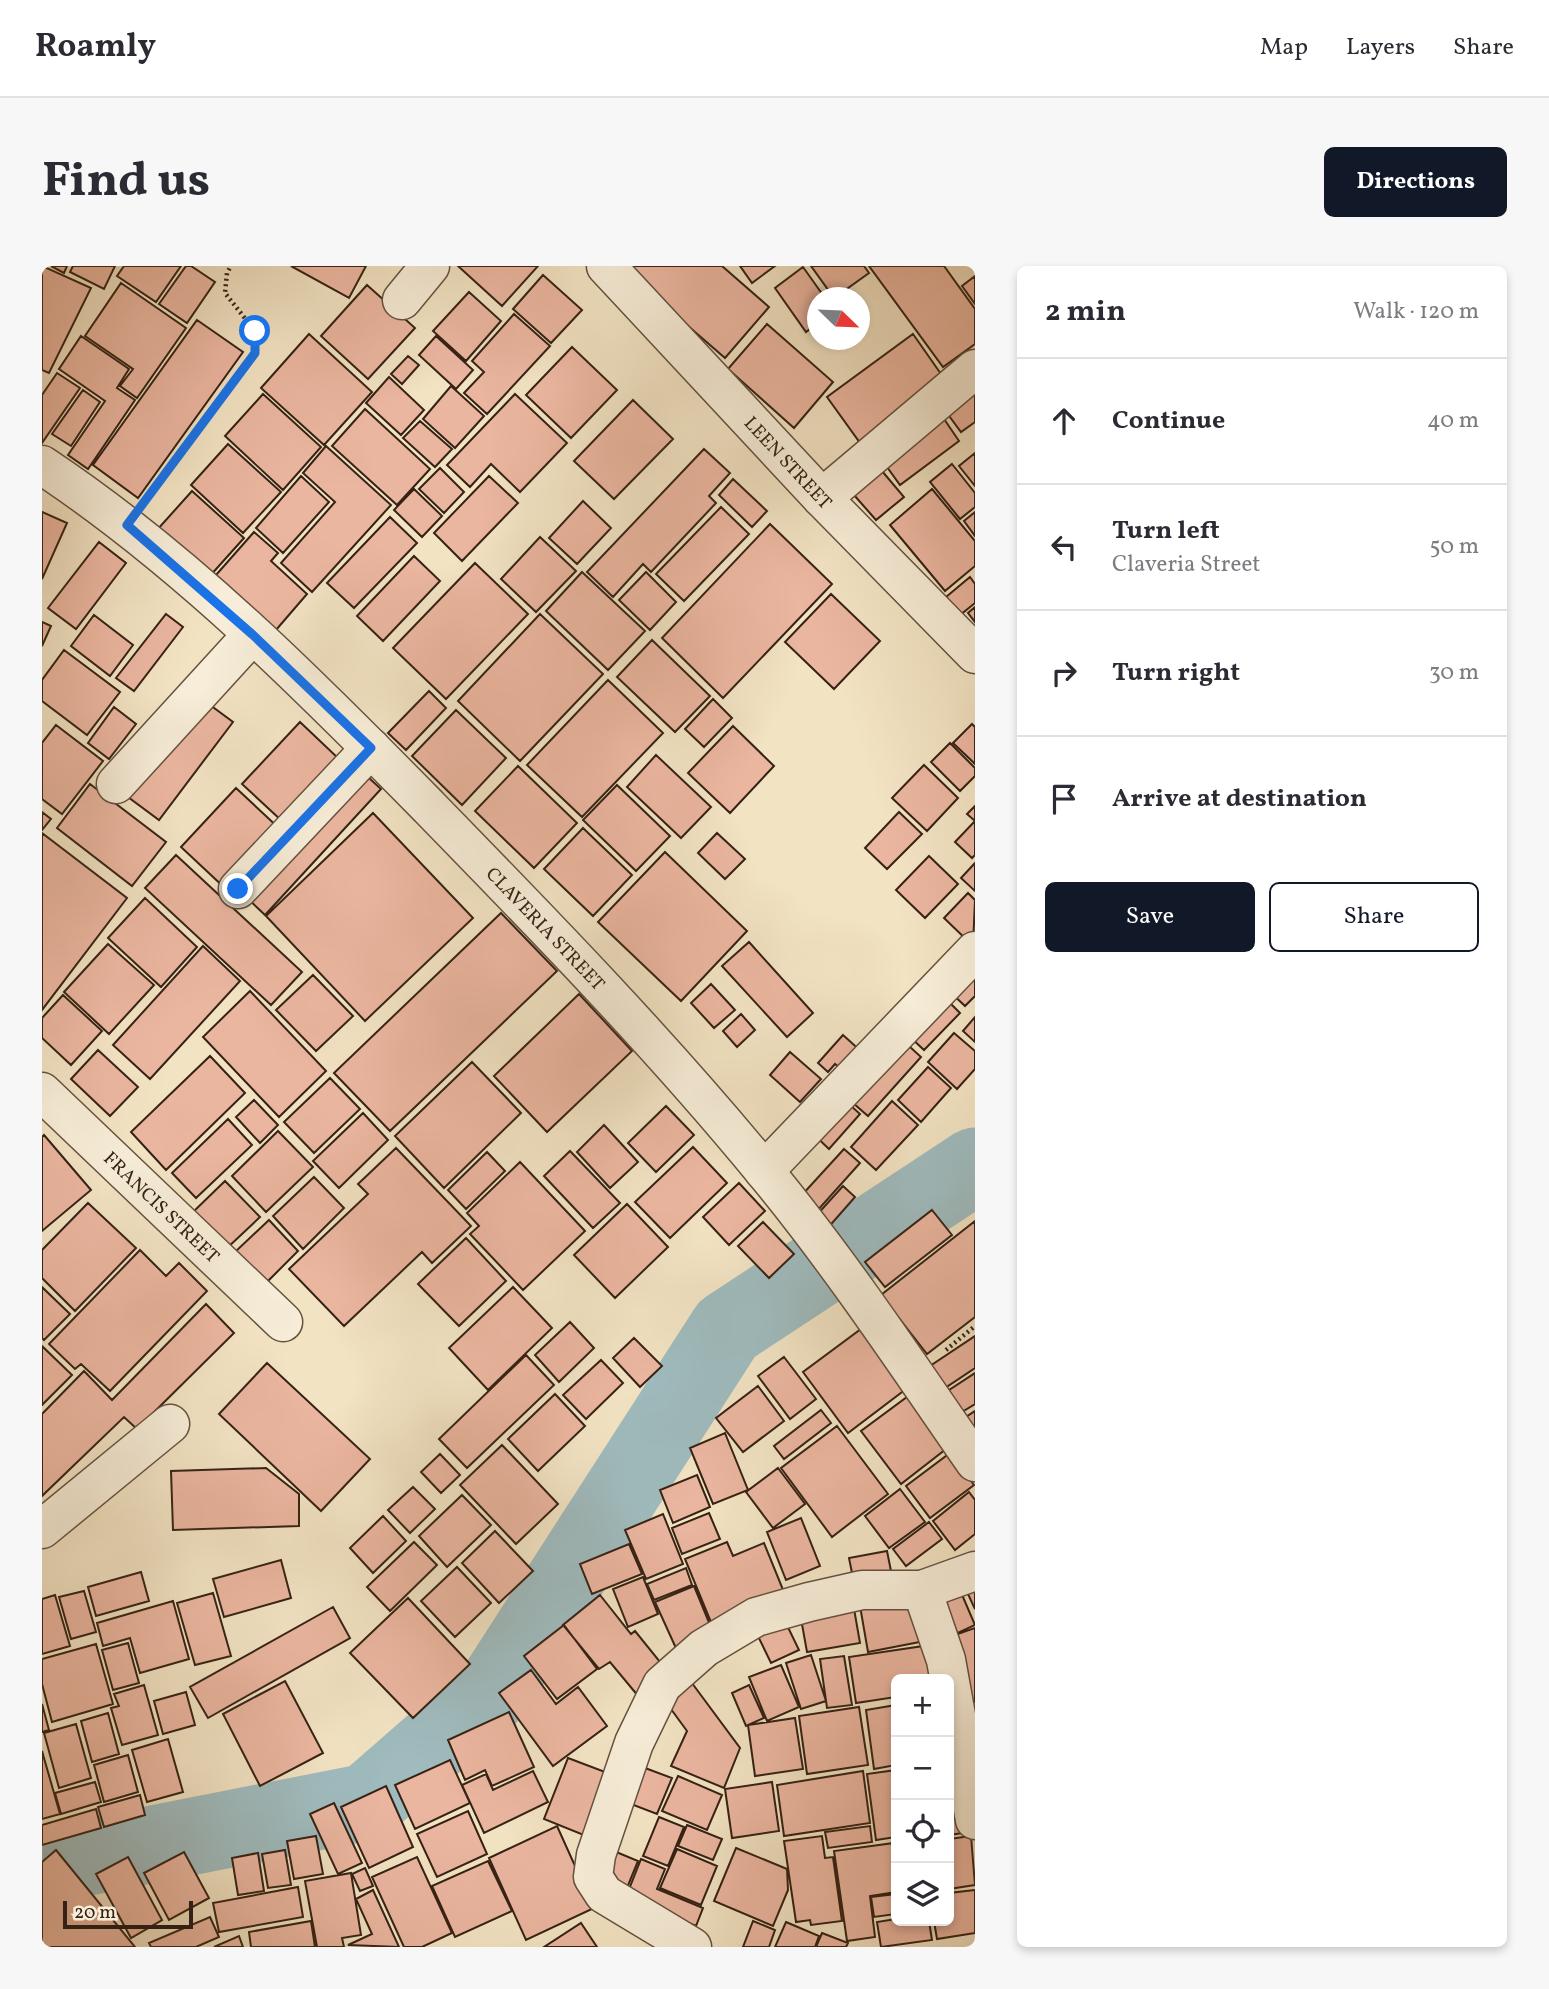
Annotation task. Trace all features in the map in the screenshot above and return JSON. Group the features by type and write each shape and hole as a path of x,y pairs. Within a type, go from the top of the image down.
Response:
{"street":[{"path":"402,300 430,266"},
{"name":"LEEN STREET","path":"606,266 822,498 975,654"},
{"path":"822,498 975,369"},
{"name":"CLAVERIA STREET","path":"42,465 127,525 253,635 371,748 574,955 764,1171 850,1283 975,1462"},
{"path":"116,784 253,635"},
{"path":"238,889 371,748"},
{"path":"764,1171 975,951"},
{"name":"FRANCIS STREET","path":"42,1092 283,1322"},
{"path":"42,1530 170,1424"},
{"path":"692,1947 604,1894 593,1877 596,1854 634,1743 662,1685 704,1648 756,1617 862,1590 922,1590 975,1571"},
{"path":"922,1590 946,1660 975,1820"}],"path":[{"path":"127,525 255,353 255,331 225,293 227,272 232,266"}],"building":[{"path":"42,266 91,288 49,373 42,370"},
{"path":"51,266 67,266 64,273"},
{"path":"73,266 115,266 104,289 70,272"},
{"path":"124,266 181,266 156,302 117,276"},
{"path":"186,266 191,266 215,282 187,323 159,304"},
{"path":"291,266 366,266 349,298"},
{"path":"458,266 538,266 502,306"},
{"path":"619,266 722,266 769,307 725,358"},
{"path":"740,266 775,266 752,283"},
{"path":"811,266 864,266 869,273 849,287 826,287"},
{"path":"869,266 944,266 975,309 975,344 943,367"},
{"path":"803,267 817,287 807,287 806,332 775,288"},
{"path":"543,275 582,310 551,343 513,309"},
{"path":"975,276 975,304 962,286"},
{"path":"121,283 186,328 137,398 120,386 133,369 85,336"},
{"path":"367,285 415,328 368,379 321,336"},
{"path":"469,292 501,321 466,361 433,331"},
{"path":"514,314 550,346 487,414 464,393 484,372 472,361"},
{"path":"197,320 243,352 138,498 93,465"},
{"path":"767,324 833,382 794,428 728,369"},
{"path":"309,334 372,392 324,445 261,388"},
{"path":"913,334 948,384 863,447 827,397"},
{"path":"81,336 129,369 117,388 135,400 88,469 68,455 105,401 59,369"},
{"path":"436,336 473,370 456,389 419,355"},
{"path":"572,347 617,390 571,438 526,395"},
{"path":"408,356 419,365 402,384 391,374"},
{"path":"57,373 80,388 42,443 42,395"},
{"path":"389,377 424,410 401,435 366,403"},
{"path":"451,386 484,416 455,448 423,419"},
{"path":"975,386 975,422 961,432 944,409"},
{"path":"83,390 100,402 71,446 52,434"},
{"path":"263,394 321,447 283,490 225,436"},
{"path":"515,394 567,443 520,492 491,464 470,487 447,465"},
{"path":"633,400 673,439 614,499 574,461"},
{"path":"365,409 430,469 397,505 332,446"},
{"path":"942,416 959,441 900,485 882,460"},
{"path":"420,421 452,449 435,467 403,438"},
{"path":"228,444 281,492 243,533 191,485"},
{"path":"326,446 391,505 312,592 281,563 335,502 303,473"},
{"path":"704,449 730,473 709,496 716,503 651,572 643,564 613,597 587,572"},
{"path":"975,453 975,486 959,466"},
{"path":"952,464 975,493 975,507 960,519 930,482"},
{"path":"440,468 464,492 444,513 419,489"},
{"path":"882,471 904,497 876,520 854,495"},
{"path":"301,476 329,502 283,553 256,528"},
{"path":"489,476 518,503 462,561 434,533"},
{"path":"733,479 767,511 752,527 719,495"},
{"path":"414,489 442,516 422,537 394,510"},
{"path":"932,489 975,541 975,566 945,591 890,525"},
{"path":"192,491 244,538 209,577 157,530"},
{"path":"583,501 611,528 577,564 549,538"},
{"path":"721,507 749,534 684,601 656,574"},
{"path":"42,512 67,523 42,579"},
{"path":"975,512 975,536 964,521"},
{"path":"390,517 417,543 354,608 327,583"},
{"path":"770,524 832,584 723,698 662,638"},
{"path":"254,532 278,553 271,561 307,594 276,630 216,575"},
{"path":"540,537 576,571 536,612 501,579"},
{"path":"99,542 126,563 76,629 48,608"},
{"path":"414,556 440,581 383,641 357,616"},
{"path":"475,563 528,614 446,699 393,648"},
{"path":"582,572 645,631 608,670 546,611"},
{"path":"646,572 676,602 650,630 619,600"},
{"path":"970,577 975,584 975,603 949,624 934,607"},
{"path":"831,594 880,641 834,689 785,642"},
{"path":"975,607 975,622 968,613"},
{"path":"166,614 183,627 134,691 116,678"},
{"path":"540,614 603,674 520,761 458,701"},
{"path":"94,615 133,645 110,676 71,646"},
{"path":"42,622 51,626 42,646"},
{"path":"652,640 710,696 675,732 617,677"},
{"path":"64,650 120,692 87,735 42,701 42,680"},
{"path":"608,680 663,733 582,817 527,765"},
{"path":"429,691 446,708 406,750 388,733"},
{"path":"202,699 233,722 159,820 128,797"},
{"path":"713,699 732,718 704,747 685,729"},
{"path":"114,707 136,724 109,759 88,743"},
{"path":"456,710 506,758 462,805 412,756"},
{"path":"300,722 339,759 282,821 242,784"},
{"path":"972,724 975,727 975,764 953,743"},
{"path":"56,725 103,761 62,814 42,799 42,743"},
{"path":"733,726 774,766 730,813 688,773"},
{"path":"950,743 975,768 975,776 960,791 931,762"},
{"path":"656,755 711,807 681,838 627,787"},
{"path":"924,765 958,798 927,831 892,798"},
{"path":"518,766 577,823 534,868 475,811"},
{"path":"357,767 381,789 265,915 246,897"},
{"path":"90,784 166,842 132,886 57,828"},
{"path":"617,785 670,836 636,871 583,820"},
{"path":"236,788 282,831 227,890 181,847"},
{"path":"975,806 975,821 967,814"},
{"path":"42,812 51,819 42,830"},
{"path":"899,812 922,834 887,869 865,848"},
{"path":"373,813 473,918 365,1021 266,916"},
{"path":"975,821 975,855 972,858 955,842"},
{"path":"583,828 632,875 593,916 544,869"},
{"path":"42,833 127,898 42,1010"},
{"path":"717,833 745,859 725,879 698,853"},
{"path":"665,852 747,931 681,1001 598,922"},
{"path":"176,855 302,972 271,1005 145,888"},
{"path":"929,856 958,884 925,918 896,890"},
{"path":"975,863 975,891 961,878"},
{"path":"968,893 975,900 973,946 944,918"},
{"path":"145,898 197,947 161,987 108,938"},
{"path":"501,913 557,971 390,1131 334,1073"},
{"path":"749,942 813,1013 787,1037 722,966"},
{"path":"108,944 154,985 109,1034 64,992"},
{"path":"203,946 240,981 150,1079 113,1045"},
{"path":"975,961 975,996 965,1006 947,989"},
{"path":"313,975 353,1016 316,1051 276,1010"},
{"path":"711,984 735,1010 714,1028 691,1003"},
{"path":"250,991 326,1071 279,1117 203,1037"},
{"path":"579,994 632,1051 547,1132 494,1076"},
{"path":"63,995 102,1031 71,1065 42,1038 42,1018"},
{"path":"947,1000 960,1013 924,1050 910,1037"},
{"path":"741,1014 755,1030 737,1047 723,1031"},
{"path":"975,1017 975,1042 963,1031"},
{"path":"954,1033 975,1051 975,1069 957,1089 928,1062"},
{"path":"843,1035 863,1053 846,1073 835,1064 828,1072 818,1063"},
{"path":"897,1035 921,1057 868,1116 853,1103"},
{"path":"98,1050 138,1087 110,1116 71,1079"},
{"path":"790,1052 821,1079 800,1102 770,1075"},
{"path":"210,1056 245,1093 166,1170 131,1132"},
{"path":"472,1062 521,1113 444,1188 395,1136"},
{"path":"928,1067 951,1088 921,1122 898,1100"},
{"path":"330,1078 360,1109 314,1153 284,1122"},
{"path":"840,1096 860,1114 829,1149 809,1130"},
{"path":"254,1100 278,1125 260,1143 236,1117"},
{"path":"892,1101 918,1125 876,1170 851,1147"},
{"path":"666,1106 694,1135 656,1172 628,1143"},
{"path":"363,1113 388,1140 339,1188 313,1161"},
{"path":"228,1119 252,1145 196,1198 172,1173"},
{"path":"604,1125 638,1162 610,1188 577,1152"},
{"path":"278,1131 313,1167 266,1212 232,1176"},
{"path":"44,1135 91,1190 42,1231 42,1137"},
{"path":"693,1147 727,1183 670,1238 635,1202"},
{"path":"396,1148 471,1226 432,1263 422,1252 344,1326 289,1269 368,1194 358,1184"},
{"path":"844,1149 860,1163 817,1211 801,1196"},
{"path":"570,1151 620,1203 593,1228 544,1176"},
{"path":"487,1152 505,1171 466,1209 448,1190"},
{"path":"520,1162 585,1231 523,1290 470,1234 479,1226 467,1213"},
{"path":"314,1177 344,1208 303,1249 273,1216"},
{"path":"225,1181 260,1217 226,1249 192,1213"},
{"path":"739,1183 765,1211 729,1245 703,1217"},
{"path":"843,1186 855,1197 826,1230 814,1218"},
{"path":"88,1203 136,1248 75,1311 42,1278 42,1250"},
{"path":"627,1204 668,1247 615,1298 574,1255"},
{"path":"932,1210 952,1235 885,1287 865,1262"},
{"path":"269,1220 298,1251 265,1284 235,1252"},
{"path":"975,1221 975,1317 927,1354 881,1295"},
{"path":"763,1222 794,1254 769,1278 738,1246"},
{"path":"466,1238 506,1281 459,1326 418,1284"},
{"path":"140,1250 166,1276 179,1263 207,1291 110,1391 81,1364 75,1369 49,1344"},
{"path":"42,1287 70,1314 44,1340 42,1338"},
{"path":"513,1287 552,1328 488,1390 449,1348"},
{"path":"206,1304 234,1333 137,1429 124,1417 42,1496 42,1414 84,1371 112,1400"},
{"path":"570,1322 594,1348 559,1382 535,1355"},
{"path":"861,1329 906,1389 848,1433 803,1372"},
{"path":"975,1336 975,1368 939,1392 924,1370"},
{"path":"634,1338 662,1366 640,1387 613,1358"},
{"path":"42,1346 72,1375 42,1405"},
{"path":"526,1355 554,1385 467,1468 439,1439"},
{"path":"784,1357 816,1399 790,1419 758,1376"},
{"path":"601,1360 623,1383 586,1419 563,1395"},
{"path":"267,1363 370,1459 321,1511 219,1414"},
{"path":"975,1373 975,1404 957,1415 943,1394"},
{"path":"758,1386 784,1421 743,1452 716,1418"},
{"path":"555,1394 585,1426 538,1471 508,1439"},
{"path":"907,1397 946,1449 901,1484 861,1431"},
{"path":"821,1410 831,1423 784,1459 774,1446"},
{"path":"975,1411 975,1454 955,1424"},
{"path":"837,1426 888,1494 832,1537 781,1468"},
{"path":"725,1433 748,1490 713,1504 690,1448"},
{"path":"502,1445 558,1504 516,1544 460,1485"},
{"path":"950,1453 974,1485 930,1518 906,1486"},
{"path":"440,1454 460,1475 441,1493 421,1472"},
{"path":"266,1468 299,1494 299,1526 173,1530 171,1471"},
{"path":"778,1468 805,1504 773,1528 746,1492"},
{"path":"697,1475 710,1507 673,1523 660,1490"},
{"path":"413,1487 435,1509 410,1533 388,1510"},
{"path":"900,1489 925,1522 889,1548 865,1516"},
{"path":"969,1492 975,1500 975,1534 955,1550 933,1521"},
{"path":"462,1495 491,1525 447,1567 419,1536"},
{"path":"709,1513 720,1539 682,1554 672,1528"},
{"path":"663,1514 683,1564 646,1579 625,1530"},
{"path":"383,1516 406,1541 373,1573 350,1548"},
{"path":"801,1518 820,1566 786,1580 767,1532"},
{"path":"929,1522 942,1539 906,1566 893,1549"},
{"path":"495,1531 533,1571 499,1603 462,1563"},
{"path":"414,1542 437,1565 390,1611 367,1587"},
{"path":"727,1542 733,1556 764,1543 788,1602 715,1632 685,1559"},
{"path":"629,1544 642,1574 592,1594 580,1564"},
{"path":"887,1551 891,1571 853,1578 849,1558"},
{"path":"281,1560 291,1598 224,1617 213,1579"},
{"path":"457,1567 491,1603 455,1637 421,1601"},
{"path":"686,1568 692,1585 654,1600 647,1584"},
{"path":"141,1572 149,1601 96,1616 88,1587"},
{"path":"975,1576 975,1609 962,1581"},
{"path":"643,1577 658,1614 628,1627 613,1589"},
{"path":"957,1583 975,1625 945,1639 926,1597"},
{"path":"694,1586 715,1637 680,1657 655,1602"},
{"path":"84,1591 96,1632 71,1639 59,1597"},
{"path":"213,1593 231,1656 195,1665 177,1603"},
{"path":"55,1595 70,1646 42,1654 42,1599"},
{"path":"600,1595 631,1634 635,1631 669,1673 639,1697 610,1662 599,1669 563,1625"},
{"path":"917,1595 925,1641 868,1652 860,1606"},
{"path":"408,1598 470,1664 413,1718 350,1653"},
{"path":"173,1601 189,1659 140,1673 130,1638 103,1646 97,1623"},
{"path":"853,1603 860,1643 807,1652 800,1613"},
{"path":"333,1607 350,1638 208,1718 190,1687"},
{"path":"784,1619 799,1650 771,1663 756,1632"},
{"path":"564,1625 597,1669 557,1699 524,1656"},
{"path":"975,1628 975,1702 972,1703 949,1637"},
{"path":"128,1643 139,1683 113,1690 102,1650"},
{"path":"96,1644 113,1704 52,1722 42,1684 42,1659"},
{"path":"937,1644 941,1674 891,1674 891,1698 856,1703 849,1657"},
{"path":"811,1655 826,1701 801,1709 786,1663"},
{"path":"844,1656 852,1705 827,1708 820,1659"},
{"path":"781,1665 799,1707 767,1721 749,1677"},
{"path":"531,1670 556,1704 578,1687 607,1726 553,1766 499,1693"},
{"path":"686,1675 740,1748 724,1788 671,1766 687,1731 660,1694"},
{"path":"285,1681 323,1753 260,1786 223,1714"},
{"path":"144,1685 158,1735 122,1745 111,1708 119,1706 114,1694"},
{"path":"749,1685 764,1718 746,1726 732,1693"},
{"path":"186,1692 195,1725 163,1734 154,1701"},
{"path":"42,1704 49,1730 42,1732"},
{"path":"891,1706 891,1766 874,1769 866,1710"},
{"path":"859,1707 868,1765 807,1774 799,1716"},
{"path":"509,1712 534,1767 492,1786 485,1770 465,1780 448,1740"},
{"path":"108,1713 119,1754 92,1762 81,1721"},
{"path":"795,1718 803,1769 755,1776 748,1725"},
{"path":"76,1724 91,1778 59,1788 44,1733"},
{"path":"168,1739 183,1792 147,1802 132,1750"},
{"path":"42,1751 60,1814 42,1819"},
{"path":"128,1755 138,1792 104,1802 94,1765"},
{"path":"568,1758 621,1778 596,1840 544,1819"},
{"path":"450,1760 470,1803 415,1829 395,1785"},
{"path":"637,1765 672,1778 657,1814 623,1801"},
{"path":"533,1771 548,1802 484,1833 462,1785 486,1774 493,1790"},
{"path":"863,1771 870,1823 784,1836 777,1785"},
{"path":"891,1771 891,1838 876,1840 867,1774"},
{"path":"678,1776 722,1795 707,1830 662,1811"},
{"path":"95,1782 101,1802 61,1814 55,1793"},
{"path":"772,1782 779,1831 732,1838 725,1789"},
{"path":"386,1786 413,1847 369,1868 341,1807"},
{"path":"140,1795 145,1815 104,1827 98,1807"},
{"path":"966,1801 970,1832 954,1834 954,1802"},
{"path":"334,1803 362,1863 338,1874 310,1814"},
{"path":"96,1809 101,1828 42,1845 42,1825"},
{"path":"468,1811 487,1854 437,1877 417,1834"},
{"path":"659,1817 684,1827 668,1866 643,1856"},
{"path":"687,1825 722,1839 713,1860 678,1846"},
{"path":"557,1826 594,1908 526,1940 489,1858"},
{"path":"870,1826 872,1842 828,1848 825,1832"},
{"path":"316,1836 323,1874 294,1879 287,1841"},
{"path":"822,1836 825,1858 833,1857 842,1921 811,1925 810,1920 796,1922 784,1841"},
{"path":"971,1836 975,1885 954,1888 954,1838"},
{"path":"891,1843 891,1893 870,1896 875,1937 847,1941 834,1851"},
{"path":"736,1848 787,1869 788,1890 773,1926 714,1901"},
{"path":"609,1849 638,1861 627,1888 598,1876"},
{"path":"677,1849 717,1866 701,1905 660,1888"},
{"path":"56,1850 135,1947 42,1947 42,1862"},
{"path":"285,1850 291,1885 268,1888 262,1854"},
{"path":"184,1852 209,1898 169,1920 144,1873"},
{"path":"258,1853 264,1891 238,1895 232,1858"},
{"path":"128,1857 162,1920 131,1938 96,1874"},
{"path":"417,1857 452,1933 422,1947 404,1947 372,1877"},
{"path":"641,1859 665,1869 657,1889 703,1908 696,1926 626,1897"},
{"path":"488,1861 512,1911 455,1937 432,1886"},
{"path":"365,1868 373,1886 360,1891 352,1874"},
{"path":"351,1873 361,1935 342,1938 344,1947 317,1947 305,1881"},
{"path":"298,1887 303,1917 219,1932 213,1903"},
{"path":"373,1890 399,1947 348,1945 372,1934 356,1899"},
{"path":"975,1890 975,1933 937,1939 935,1926 954,1926 954,1892"},
{"path":"891,1895 891,1915 874,1917 871,1897"},
{"path":"210,1917 219,1937 196,1947 151,1947 149,1943"},
{"path":"891,1920 891,1926 930,1926 932,1940 881,1947 877,1922"},
{"path":"311,1921 315,1947 251,1947 249,1932"},
{"path":"753,1921 775,1930 769,1947 743,1947"},
{"path":"786,1922 819,1936 815,1947 775,1947"},
{"path":"581,1923 597,1947 544,1947"},
{"path":"822,1933 848,1943 846,1947 816,1947"},
{"path":"239,1936 243,1947 214,1947"}],"waterway":[{"path":"42,1866 367,1802 493,1692 727,1329 975,1166"}],"route":[{"path":"238,889 371,748 253,635 127,525 255,353 255,331"}]}
